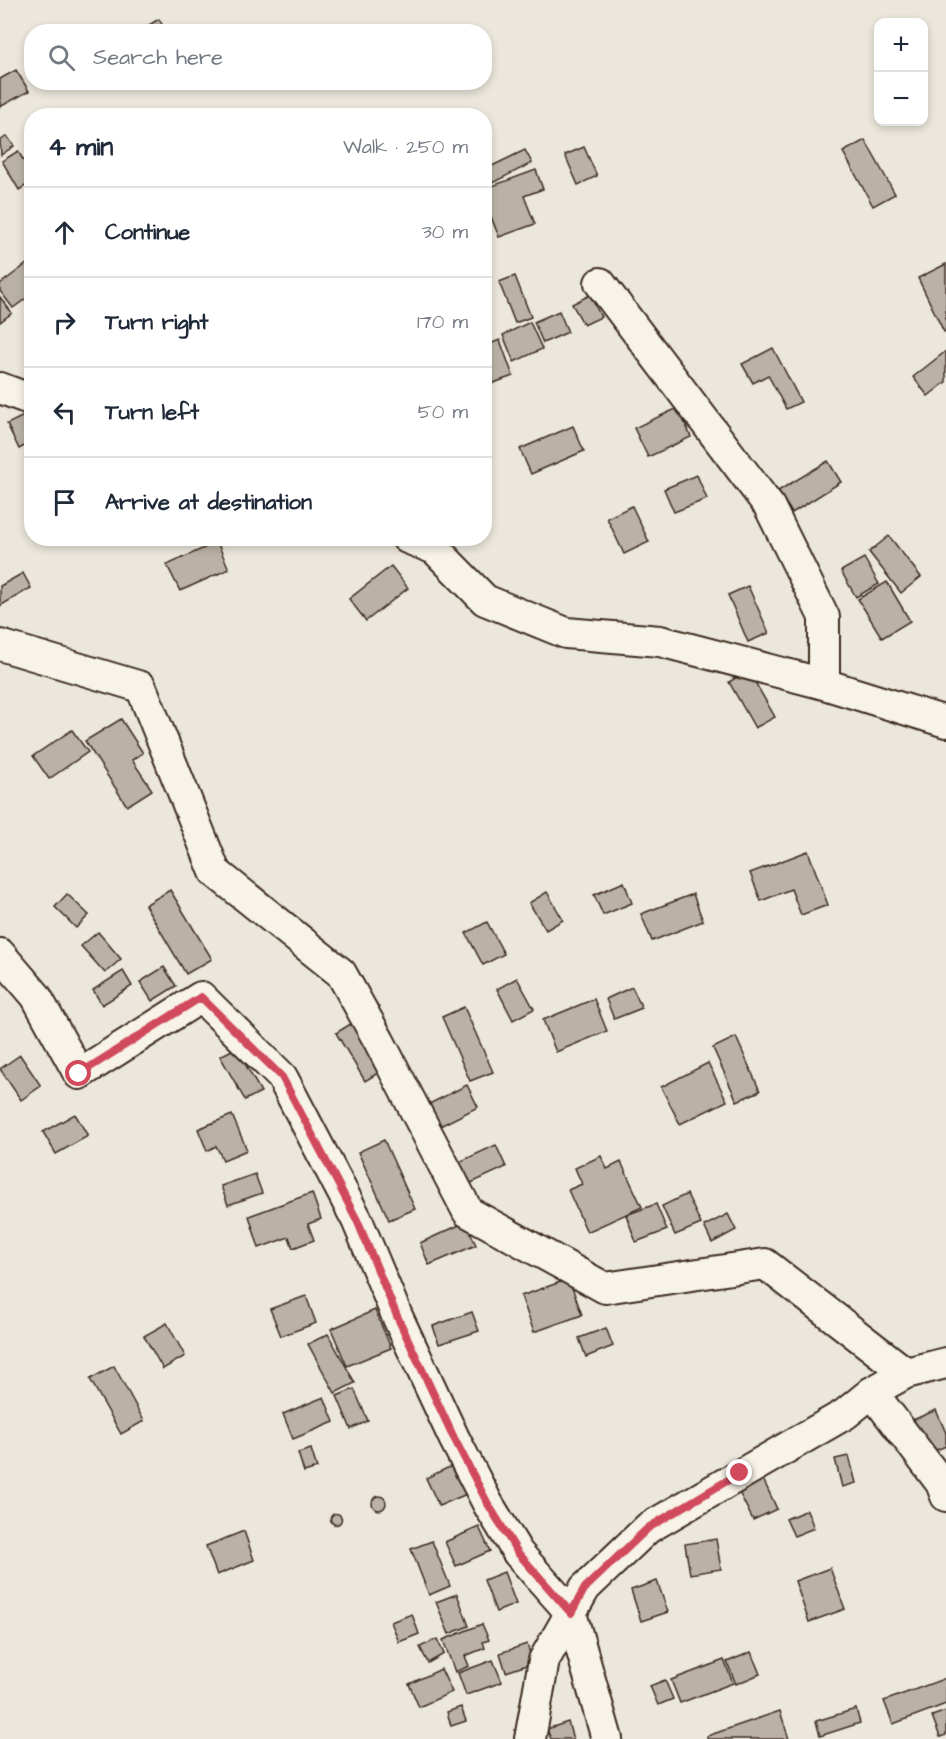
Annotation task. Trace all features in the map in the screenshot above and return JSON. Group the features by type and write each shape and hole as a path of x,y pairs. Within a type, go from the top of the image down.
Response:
{"street":[{"path":"600,283 769,506 825,617 824,684"},
{"path":"0,388 24,397"},
{"path":"427,546 435,549 485,600 566,633 660,641 824,684 946,722"},
{"path":"0,645 141,687 215,872 341,973 380,1041 468,1212 605,1288 765,1264 906,1372"},
{"path":"0,954 36,996 79,1074 201,997 282,1077 357,1220 397,1316 454,1438 488,1504 518,1553 571,1613 607,1739"},
{"path":"530,1739 544,1660 585,1588 648,1528 845,1413 872,1392 906,1372 946,1364"},
{"path":"872,1392 941,1483 946,1496"}],"building":[{"path":"159,19 162,24 151,24"},
{"path":"16,70 24,83 24,90 29,91 0,107 0,79"},
{"path":"7,136 14,146 1,155 0,141"},
{"path":"865,140 895,194 873,206 843,152"},
{"path":"584,147 597,176 578,185 565,155"},
{"path":"525,150 532,163 492,183 492,166"},
{"path":"18,151 24,161 24,187 19,190 2,161"},
{"path":"536,170 543,189 524,196 535,224 499,237 492,219 492,186"},
{"path":"946,264 946,331 944,332 918,278"},
{"path":"24,266 24,300 13,308 0,291 0,284"},
{"path":"515,276 531,317 515,323 499,282"},
{"path":"590,295 601,317 584,325 572,304"},
{"path":"0,297 12,313 0,322"},
{"path":"559,311 568,332 543,343 534,322"},
{"path":"530,322 542,349 514,362 503,335"},
{"path":"500,340 513,376 492,384 492,343"},
{"path":"773,348 801,402 786,409 768,375 753,383 742,364"},
{"path":"946,351 946,382 928,396 913,377"},
{"path":"678,408 691,437 648,457 634,428"},
{"path":"24,416 24,446 19,449 7,424"},
{"path":"573,426 584,451 531,474 520,449"},
{"path":"828,461 841,482 792,513 778,491"},
{"path":"697,475 707,499 674,512 664,489"},
{"path":"632,506 649,542 624,554 607,518"},
{"path":"889,536 921,577 901,593 869,552"},
{"path":"208,546 219,546 229,569 180,591 167,565"},
{"path":"864,558 879,584 856,597 841,571"},
{"path":"391,566 408,588 366,621 349,599"},
{"path":"23,573 31,588 0,606 0,586"},
{"path":"887,582 910,621 882,638 858,599"},
{"path":"748,586 769,633 748,642 728,595"},
{"path":"748,670 775,717 755,728 729,682"},
{"path":"121,719 143,753 132,760 152,790 127,806 85,741"},
{"path":"72,730 88,752 49,779 33,756"},
{"path":"808,851 828,905 801,915 791,889 761,901 750,873"},
{"path":"624,882 632,903 603,915 594,895"},
{"path":"170,890 212,959 186,974 145,905"},
{"path":"547,892 563,920 546,930 529,903"},
{"path":"67,894 89,915 76,928 55,907"},
{"path":"693,894 703,921 652,941 641,914"},
{"path":"487,922 504,954 483,965 466,933"},
{"path":"98,932 121,959 105,973 81,946"},
{"path":"164,967 176,986 152,1001 140,982"},
{"path":"123,971 132,986 102,1005 93,990"},
{"path":"517,978 534,1009 513,1020 497,989"},
{"path":"632,987 642,1008 614,1019 606,999"},
{"path":"594,999 607,1031 556,1052 543,1020"},
{"path":"464,1007 493,1072 470,1081 442,1017"},
{"path":"357,1020 386,1068 365,1081 336,1033"},
{"path":"736,1037 760,1091 737,1101 713,1048"},
{"path":"236,1048 261,1092 245,1100 220,1056"},
{"path":"20,1055 41,1086 21,1100 0,1069"},
{"path":"708,1063 727,1101 680,1124 661,1087"},
{"path":"467,1085 478,1107 438,1127 427,1105"},
{"path":"75,1114 88,1136 56,1154 43,1132"},
{"path":"232,1115 247,1150 223,1160 216,1146 207,1151 198,1129"},
{"path":"384,1140 415,1209 389,1220 358,1152"},
{"path":"496,1145 506,1167 467,1185 457,1163"},
{"path":"601,1156 607,1169 621,1162 642,1207 587,1232 568,1190 582,1184 575,1168"},
{"path":"255,1174 262,1193 228,1205 221,1186"},
{"path":"312,1193 321,1219 308,1224 314,1240 293,1248 289,1237 259,1248 249,1216"},
{"path":"687,1194 701,1224 675,1235 662,1206"},
{"path":"656,1204 667,1230 636,1242 626,1215"},
{"path":"728,1214 736,1230 712,1243 704,1226"},
{"path":"466,1222 476,1245 429,1265 420,1243"},
{"path":"569,1279 582,1315 534,1332 521,1296"},
{"path":"306,1296 316,1323 281,1336 270,1309"},
{"path":"375,1310 391,1348 347,1366 331,1329"},
{"path":"472,1312 479,1331 439,1344 433,1326"},
{"path":"167,1323 185,1356 163,1369 144,1336"},
{"path":"606,1328 613,1346 586,1357 579,1338"},
{"path":"328,1334 355,1383 335,1393 308,1344"},
{"path":"114,1366 144,1421 121,1434 90,1379"},
{"path":"354,1389 368,1421 351,1429 337,1396"},
{"path":"324,1397 334,1422 293,1439 283,1414"},
{"path":"936,1410 946,1433 946,1446 927,1454 913,1420"},
{"path":"311,1449 317,1468 304,1472 298,1453"},
{"path":"849,1456 856,1483 842,1487 835,1459"},
{"path":"458,1463 471,1492 439,1506 426,1478"},
{"path":"763,1479 777,1509 753,1520 738,1490"},
{"path":"379,1496 384,1498 386,1503 384,1508 379,1510 374,1508 372,1503 374,1498"},
{"path":"807,1510 814,1528 794,1536 786,1519"},
{"path":"336,1514 340,1515 340,1523 336,1524 332,1523 331,1519 332,1515"},
{"path":"479,1527 490,1551 456,1566 445,1542"},
{"path":"244,1531 254,1560 217,1575 206,1546"},
{"path":"716,1539 721,1569 690,1574 685,1544"},
{"path":"432,1541 450,1586 429,1595 411,1549"},
{"path":"830,1568 845,1609 809,1622 795,1581"},
{"path":"504,1572 516,1604 496,1612 484,1580"},
{"path":"657,1581 668,1612 641,1621 631,1590"},
{"path":"457,1594 469,1626 449,1634 436,1602"},
{"path":"412,1614 419,1634 399,1642 391,1622"},
{"path":"482,1624 489,1640 483,1642 485,1648 465,1656 469,1666 455,1672 443,1640"},
{"path":"437,1639 444,1654 428,1663 420,1647"},
{"path":"527,1644 533,1663 506,1672 500,1653"},
{"path":"751,1652 760,1674 736,1684 727,1662"},
{"path":"493,1660 502,1682 466,1695 458,1673"},
{"path":"724,1660 733,1683 680,1703 671,1680"},
{"path":"441,1669 452,1692 419,1707 409,1684"},
{"path":"946,1678 946,1704 893,1724 884,1701"},
{"path":"665,1680 673,1699 658,1705 650,1686"},
{"path":"461,1707 466,1721 451,1726 447,1712"},
{"path":"856,1709 860,1723 820,1736 816,1721"},
{"path":"780,1711 789,1739 707,1739 707,1736"},
{"path":"946,1711 946,1735 940,1737 932,1716"},
{"path":"568,1722 573,1739 551,1739 547,1729"}],"route":[{"path":"79,1074 201,997 282,1077 357,1220 397,1316 454,1438 488,1504 518,1553 571,1613 585,1588 648,1528 740,1473"}]}
